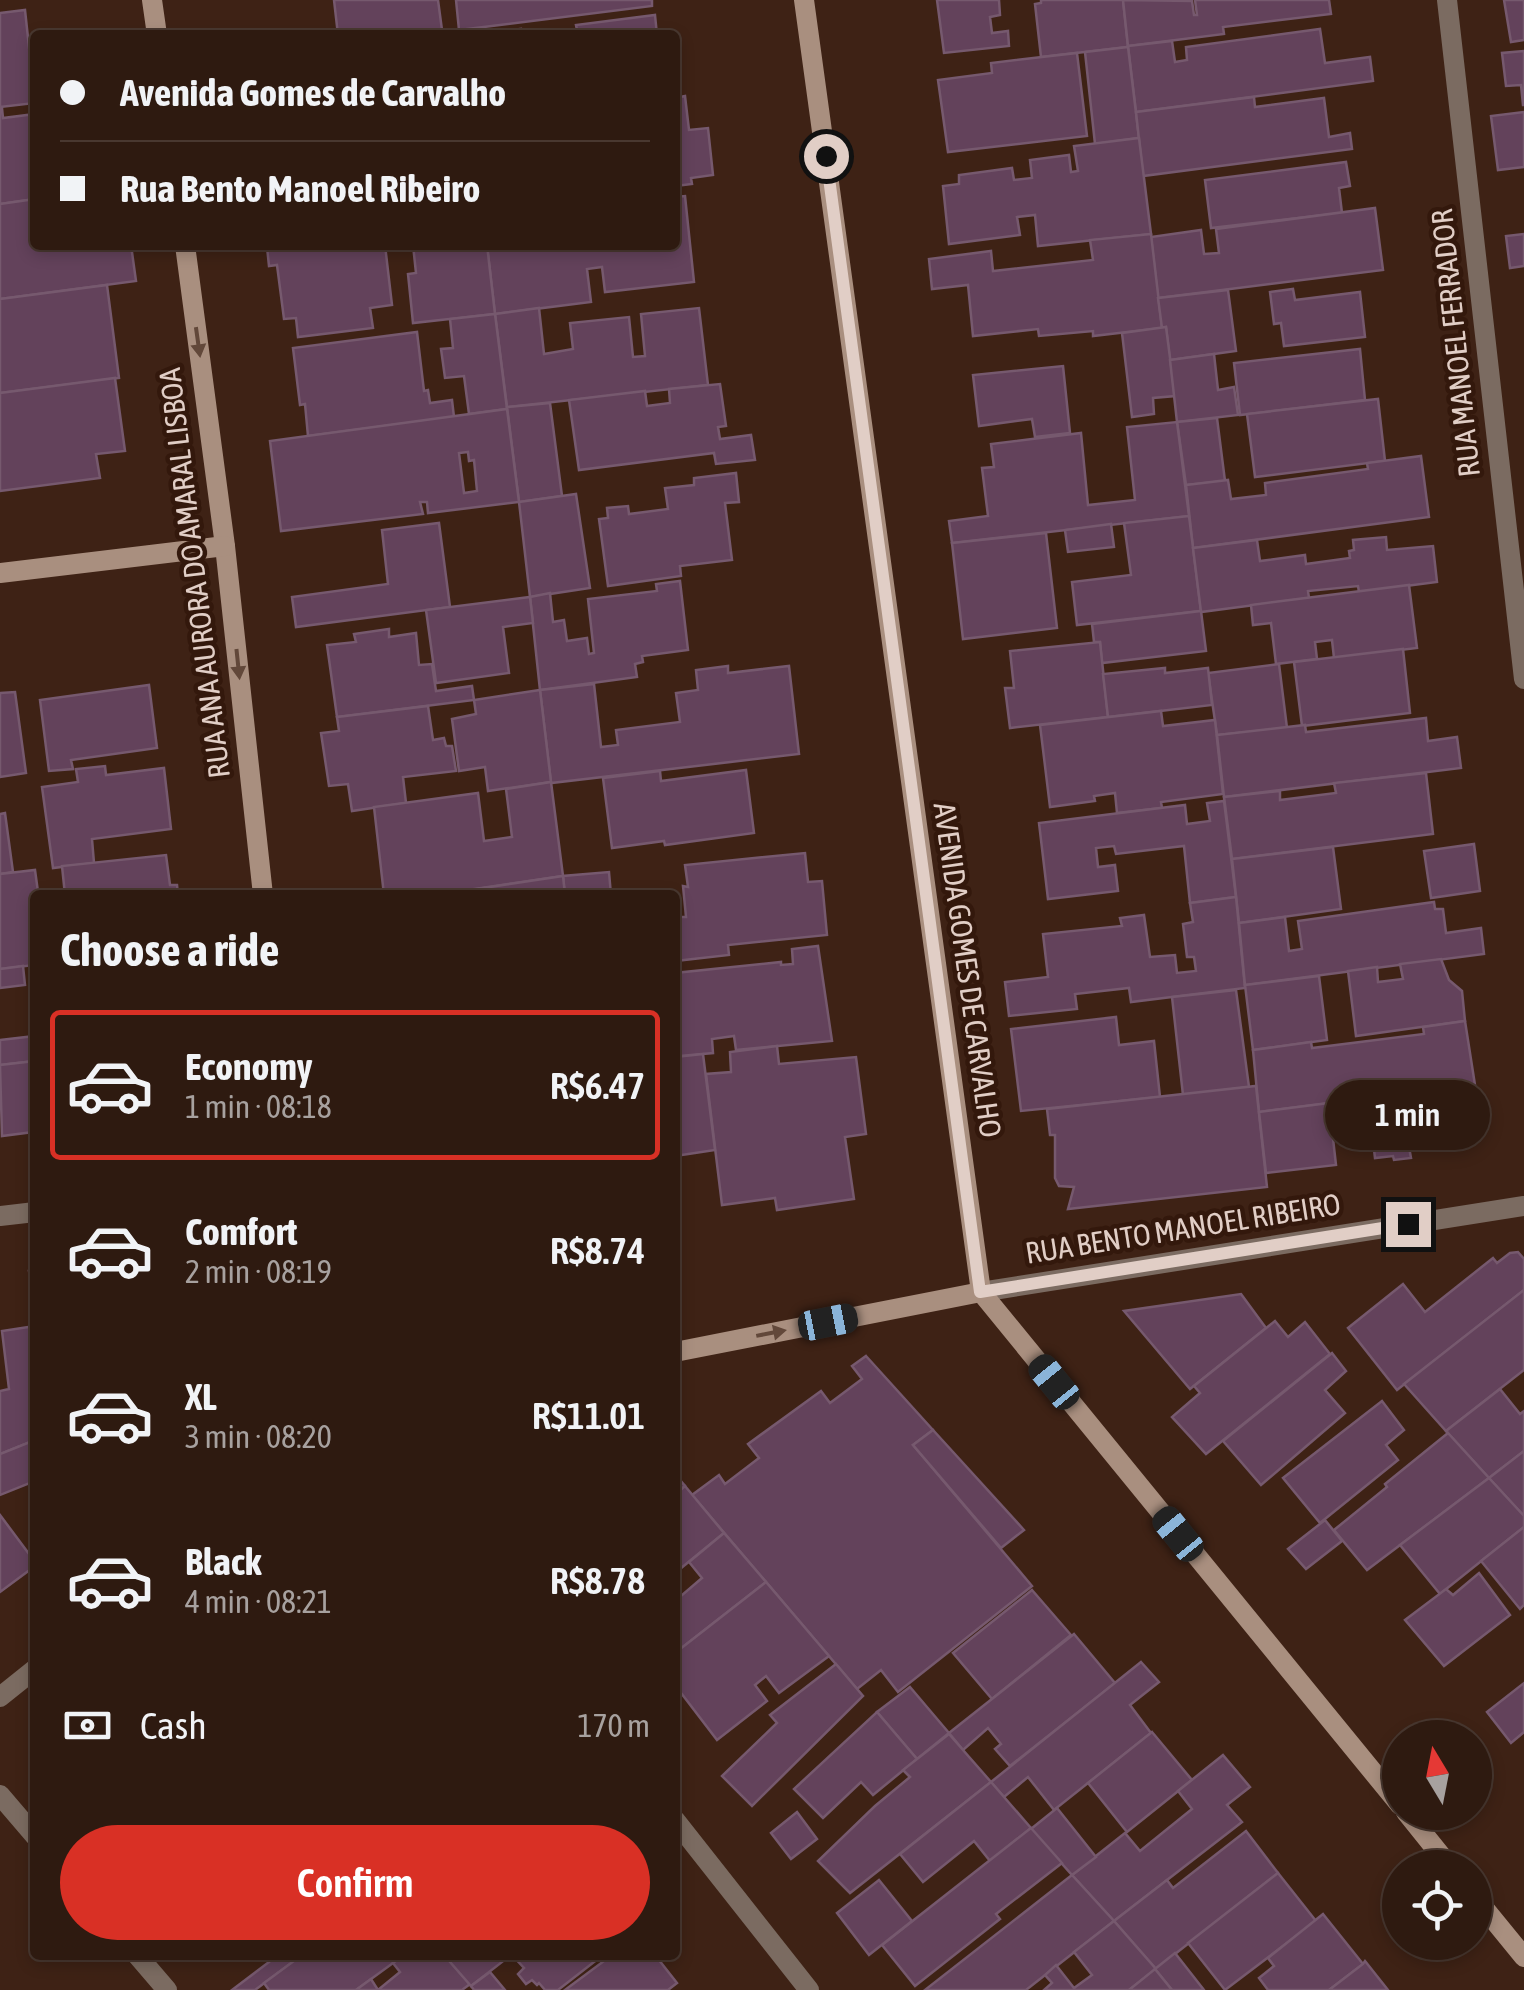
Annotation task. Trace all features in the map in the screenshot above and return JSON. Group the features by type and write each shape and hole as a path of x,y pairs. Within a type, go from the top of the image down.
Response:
{"street":[{"path":"152,0 156,30"},
{"name":"AVENIDA GOMES DE CARVALHO","path":"804,0 980,1292"},
{"name":"RUA MANOEL FERRADOR","path":"1447,0 1524,678"},
{"name":"RUA ANA AURORA DO AMARAL LISBOA","path":"186,250 225,546 262,890"},
{"path":"0,573 225,546"},
{"name":"RUA BENTO MANOEL RIBEIRO","path":"680,1351 980,1292 1524,1206"},
{"path":"0,1216 30,1213"},
{"path":"980,1292 1382,1783"},
{"path":"0,1697 30,1673"},
{"path":"0,1795 30,1830"},
{"path":"680,1826 809,1990"},
{"path":"1420,1830 1437,1850"},
{"path":"1492,1918 1524,1957"},
{"path":"141,1960 167,1990"}],"building":[{"path":"334,0 438,0 442,30 337,30"},
{"path":"456,0 652,0 652,6 459,30"},
{"path":"937,0 999,0 1000,15 990,17 992,33 1008,31 1009,46 944,53"},
{"path":"1041,0 1123,0 1128,47 1041,57 1035,4"},
{"path":"1123,0 1192,1 1197,15 1195,0 1329,0 1331,14 1223,27 1224,34 1128,46"},
{"path":"1504,0 1524,0 1524,40 1511,42"},
{"path":"25,10 30,104 0,107 0,13"},
{"path":"655,15 656,30 577,30 576,25"},
{"path":"1320,29 1325,63 1370,57 1373,81 1136,112 1128,46 1172,41 1175,62 1187,60 1186,47"},
{"path":"1128,47 1139,138 1095,144 1085,52"},
{"path":"1524,51 1523,105 1521,85 1506,86 1502,53"},
{"path":"1077,53 1087,136 948,152 938,80 992,73 991,63"},
{"path":"685,96 689,130 708,128 713,175 691,178 692,184 680,185 680,97"},
{"path":"1254,97 1255,107 1324,98 1329,137 1350,133 1352,149 1143,176 1136,112"},
{"path":"2,108 3,118 30,115 30,200 0,204"},
{"path":"1524,112 1524,167 1498,170 1491,116"},
{"path":"1139,138 1151,234 1038,246 1035,215 1017,217 1020,235 949,244 943,186 959,184 959,175 1012,168 1014,180 1032,178 1030,160 1069,155 1071,172 1078,171 1074,146"},
{"path":"1346,162 1350,186 1339,188 1342,213 1211,228 1205,180"},
{"path":"680,196 685,196 694,282 605,292 602,267 587,269 591,302 495,314 488,250 680,250"},
{"path":"30,200 30,250 132,250 136,281 0,299 0,204"},
{"path":"1375,208 1383,270 1158,298 1151,237 1201,230 1204,254 1219,253 1216,229"},
{"path":"1151,234 1162,328 1093,336 1093,331 1039,336 1038,329 973,336 968,285 932,289 929,259 991,251 993,271 1093,260 1090,240"},
{"path":"1524,234 1524,266 1510,268 1506,236"},
{"path":"267,250 386,250 392,305 370,308 373,328 298,337 296,318 284,319 277,265 269,266"},
{"path":"414,250 488,250 495,314 413,323 408,274 416,273"},
{"path":"107,285 119,378 0,393 0,299"},
{"path":"1293,289 1295,300 1360,292 1365,337 1284,346 1281,323 1274,324 1270,292"},
{"path":"1228,290 1236,351 1170,360 1158,298"},
{"path":"539,308 544,354 573,349 570,323 629,317 633,357 645,356 641,314 699,308 708,385 507,407 495,314"},
{"path":"495,314 507,409 469,414 464,376 445,378 441,349 453,348 450,319"},
{"path":"1166,327 1175,396 1153,398 1154,414 1132,417 1122,333"},
{"path":"417,332 424,391 428,390 430,403 452,400 454,417 308,436 293,348"},
{"path":"1360,349 1365,400 1240,415 1234,363"},
{"path":"1214,354 1218,390 1234,387 1238,415 1177,422 1170,360"},
{"path":"1063,366 1070,433 1035,437 1032,419 979,426 973,375"},
{"path":"115,378 125,451 96,454 100,478 0,491 0,393"},
{"path":"720,384 726,426 718,427 720,439 751,435 755,460 716,464 714,453 579,470 569,400 645,391 647,406 670,403 669,389"},
{"path":"1378,399 1385,461 1255,477 1247,414"},
{"path":"550,403 562,496 519,502 507,407"},
{"path":"507,409 519,502 428,513 427,502 420,502 423,514 281,531 270,441","holes":["468,452 469,461 474,460 477,491 464,493 459,453"]},
{"path":"1217,418 1225,481 1186,485 1177,422"},
{"path":"1177,422 1189,516 952,543 949,521 988,516 982,468 994,467 991,444 1081,433 1088,505 1135,500 1127,427"},
{"path":"1421,456 1429,517 1193,548 1186,485 1228,480 1231,499 1266,495 1265,483 1368,469 1367,463"},
{"path":"736,473 739,502 725,503 732,560 680,566 681,576 608,586 599,519 608,518 607,508 628,506 629,514 668,509 665,488 694,485 694,478"},
{"path":"576,494 590,588 530,597 519,502"},
{"path":"1189,516 1201,611 1077,625 1072,582 1131,575 1124,523"},
{"path":"439,523 450,607 296,627 292,597 388,584 382,530"},
{"path":"1111,524 1114,547 1068,552 1065,530"},
{"path":"1046,533 1057,628 963,639 952,543"},
{"path":"1386,537 1387,550 1433,546 1437,582 1359,592 1358,586 1308,591 1309,598 1201,612 1193,548 1257,540 1260,561 1305,555 1306,564 1350,558 1353,540"},
{"path":"680,581 688,650 642,656 643,662 635,664 637,677 540,690 530,597 550,593 553,622 564,620 567,641 587,638 589,654 594,653 588,599 657,591 656,584"},
{"path":"1409,585 1417,648 1334,658 1332,640 1315,642 1317,659 1276,664 1271,623 1253,625 1251,605"},
{"path":"530,597 533,623 503,627 509,673 436,683 426,610"},
{"path":"1201,611 1206,651 1102,663 1100,642 1094,642 1092,624"},
{"path":"389,629 389,637 416,633 419,665 432,664 436,691 472,686 474,700 337,717 327,645 356,642 354,634"},
{"path":"1100,642 1108,717 1010,728 1005,688 1014,688 1010,651"},
{"path":"1403,649 1410,713 1302,726 1294,662"},
{"path":"1279,664 1287,728 1217,735 1208,673"},
{"path":"728,666 728,673 789,666 799,754 551,783 540,690 594,684 601,747 618,745 616,730 680,722 676,693 698,690 696,670"},
{"path":"1165,668 1165,673 1208,668 1212,705 1108,717 1103,674"},
{"path":"149,685 157,748 71,760 73,769 49,771 40,700"},
{"path":"540,690 551,782 488,791 485,767 459,771 452,719 476,714 474,700"},
{"path":"15,692 26,773 0,777 0,693"},
{"path":"428,706 433,740 444,738 446,746 452,746 456,771 403,777 406,803 352,811 348,784 329,786 321,733 339,731 337,717"},
{"path":"1161,711 1163,726 1215,720 1223,794 1161,802 1162,808 1117,813 1115,793 1094,796 1095,801 1050,807 1040,725"},
{"path":"1426,718 1428,741 1457,737 1461,768 1224,797 1217,735 1305,725 1306,732"},
{"path":"105,766 106,775 164,768 171,829 92,839 94,863 53,868 42,787 78,782 76,769"},
{"path":"746,770 754,833 612,848 603,778 660,771 661,781"},
{"path":"1426,773 1433,834 1232,859 1224,797 1280,791 1280,800 1336,793 1334,783"},
{"path":"551,782 563,876 468,890 383,890 374,807 478,793 484,841 512,837 506,789"},
{"path":"1224,801 1236,897 1190,903 1184,846 1116,854 1114,846 1096,848 1098,867 1115,865 1118,891 1048,899 1039,823 1185,805 1187,824 1210,821 1207,803"},
{"path":"5,813 13,872 0,874 0,814"},
{"path":"1474,844 1480,891 1431,898 1424,851"},
{"path":"1333,847 1341,909 1239,923 1232,859"},
{"path":"805,853 808,882 822,881 827,935 728,945 729,955 680,960 680,917 686,917 683,886 688,887 685,865"},
{"path":"166,855 170,885 177,885 178,890 64,890 62,866"},
{"path":"35,870 38,890 30,890 30,966 0,969 0,874"},
{"path":"609,872 611,890 564,890 563,876"},
{"path":"563,876 564,890 470,890"},
{"path":"1236,897 1245,988 1131,1002 1129,988 1075,994 1077,1009 1009,1016 1005,982 1048,977 1043,934 1122,926 1120,918 1144,915 1150,957 1175,955 1177,973 1196,971 1194,957 1187,957 1183,924 1193,922 1190,903"},
{"path":"1434,902 1435,909 1443,909 1446,933 1481,928 1484,954 1245,985 1239,923 1285,917 1289,951 1302,949 1298,921"},
{"path":"818,946 832,1041 736,1050 734,1036 712,1039 713,1053 680,1056 680,972 793,964 792,949"},
{"path":"1441,959 1449,980 1462,991 1465,1021 1356,1036 1348,971 1377,967 1378,982 1403,979 1400,964"},
{"path":"23,966 25,985 0,988 0,969"},
{"path":"1319,976 1327,1040 1253,1050 1245,985"},
{"path":"1236,990 1249,1087 1183,1095 1172,997"},
{"path":"1116,1017 1119,1045 1154,1041 1160,1097 1021,1111 1011,1029"},
{"path":"1465,1021 1475,1085 1259,1112 1253,1050 1311,1042 1312,1048 1424,1034 1423,1027"},
{"path":"30,1037 30,1062 0,1065 0,1040"},
{"path":"777,1046 779,1064 856,1057 866,1134 845,1137 854,1199 777,1210 775,1198 722,1205 706,1074 731,1072 730,1052"},
{"path":"703,1054 715,1150 680,1155 680,1056"},
{"path":"30,1062 30,1132 2,1136 0,1065"},
{"path":"1256,1086 1267,1187 1068,1209 1074,1187 1059,1186 1055,1178 1055,1135 1050,1135 1047,1109"},
{"path":"1462,1086 1469,1140 1409,1147 1411,1158 1394,1160 1393,1156 1375,1158 1373,1141 1361,1143 1360,1130 1332,1133 1329,1103"},
{"path":"1329,1103 1336,1165 1266,1173 1259,1112"},
{"path":"1518,1252 1524,1259 1524,1290 1397,1390 1348,1328 1403,1284 1425,1312 1493,1258 1497,1263"},
{"path":"1524,1290 1524,1370 1446,1431 1404,1384"},
{"path":"1241,1294 1266,1328 1190,1389 1124,1311"},
{"path":"1275,1321 1288,1337 1305,1322 1330,1354 1206,1454 1172,1417 1200,1393 1194,1386"},
{"path":"30,1327 30,1442 0,1454 0,1391 9,1389 2,1331"},
{"path":"1332,1353 1346,1371 1325,1390 1345,1413 1261,1485 1223,1441"},
{"path":"866,1356 933,1430 913,1445 1032,1586 898,1692 881,1670 857,1689 692,1495 719,1475 725,1484 759,1458 748,1444 821,1391 830,1403 862,1379 852,1366"},
{"path":"1500,1389 1520,1414 1524,1411 1524,1451 1489,1478 1446,1431"},
{"path":"1382,1401 1404,1430 1386,1445 1398,1460 1320,1523 1283,1478"},
{"path":"933,1430 1024,1530 1001,1548 913,1445"},
{"path":"1448,1433 1489,1478 1367,1570 1334,1530"},
{"path":"30,1442 30,1483 0,1495 0,1454"},
{"path":"1524,1451 1524,1516 1489,1478"},
{"path":"1489,1478 1524,1516 1524,1527 1440,1594 1400,1545"},
{"path":"685,1486 724,1533 680,1569 680,1490"},
{"path":"0,1515 30,1555 30,1570 0,1592"},
{"path":"1325,1520 1342,1541 1306,1569 1288,1549"},
{"path":"1524,1527 1524,1605 1520,1609 1481,1561"},
{"path":"724,1533 766,1582 680,1649 680,1597 702,1578 689,1562"},
{"path":"1479,1573 1510,1615 1444,1666 1405,1620 1446,1589 1453,1595"},
{"path":"766,1582 829,1656 779,1693 766,1676 755,1685 767,1701 717,1740 680,1692 680,1649"},
{"path":"1032,1590 1071,1635 992,1699 953,1653"},
{"path":"1074,1634 1115,1683 1010,1766 995,1749 1001,1744 988,1728 963,1750 949,1733"},
{"path":"1141,1662 1159,1682 1130,1705 1151,1733 1054,1810 1028,1777 1004,1797 991,1782"},
{"path":"836,1664 863,1696 752,1806 722,1776 777,1723 770,1715"},
{"path":"1524,1683 1524,1732 1511,1743 1487,1712"},
{"path":"910,1687 949,1733 917,1759 877,1712"},
{"path":"877,1712 917,1759 873,1795 861,1782 823,1818 794,1789"},
{"path":"1152,1732 1192,1780 1127,1832 1088,1783"},
{"path":"949,1734 991,1782 850,1893 818,1861 910,1777 903,1770"},
{"path":"1223,1755 1250,1787 1227,1805 1242,1822 1114,1921 1072,1875 1125,1833 1140,1851 1192,1809 1178,1791"},
{"path":"991,1782 1031,1828 990,1861 974,1841 923,1882 900,1854"},
{"path":"1057,1808 1096,1857 1072,1875 1031,1829"},
{"path":"797,1812 817,1839 791,1859 771,1833"},
{"path":"1031,1828 1062,1863 996,1914 1000,1919 915,1986 882,1945"},
{"path":"1246,1831 1278,1873 1156,1969 1114,1921 1167,1880 1173,1888"},
{"path":"1278,1873 1316,1921 1225,1990 1188,1943"},
{"path":"1072,1875 1114,1921 1026,1990 925,1990"},
{"path":"879,1880 912,1921 869,1955 837,1913"},
{"path":"1323,1914 1363,1964 1329,1990 1268,1990 1259,1978 1274,1966 1268,1958"},
{"path":"1114,1921 1156,1969 1129,1990 1044,1990 1052,1983 1045,1975 1056,1965 1074,1988 1092,1975 1074,1952"},
{"path":"1175,1953 1204,1990 1172,1990 1155,1969"},
{"path":"295,1960 255,1990 232,1990 269,1962"},
{"path":"295,1960 397,1960 356,1990 269,1990 264,1983"},
{"path":"397,1960 448,1960 470,1984 462,1990 378,1990 400,1972 393,1963"},
{"path":"448,1960 505,1960 471,1986"},
{"path":"517,1960 597,1960 558,1990 545,1990 532,1980 526,1984 518,1974 524,1968"},
{"path":"605,1960 659,1960 677,1983 668,1990 565,1990"},
{"path":"1365,1961 1388,1990 1329,1990 1363,1964"},
{"path":"1155,1969 1172,1990 1129,1990"},
{"path":"490,1972 505,1990 474,1990 471,1986"},
{"path":"371,1979 378,1990 356,1990"}],"route":[{"path":"826,156 980,1292 1408,1224"}]}
